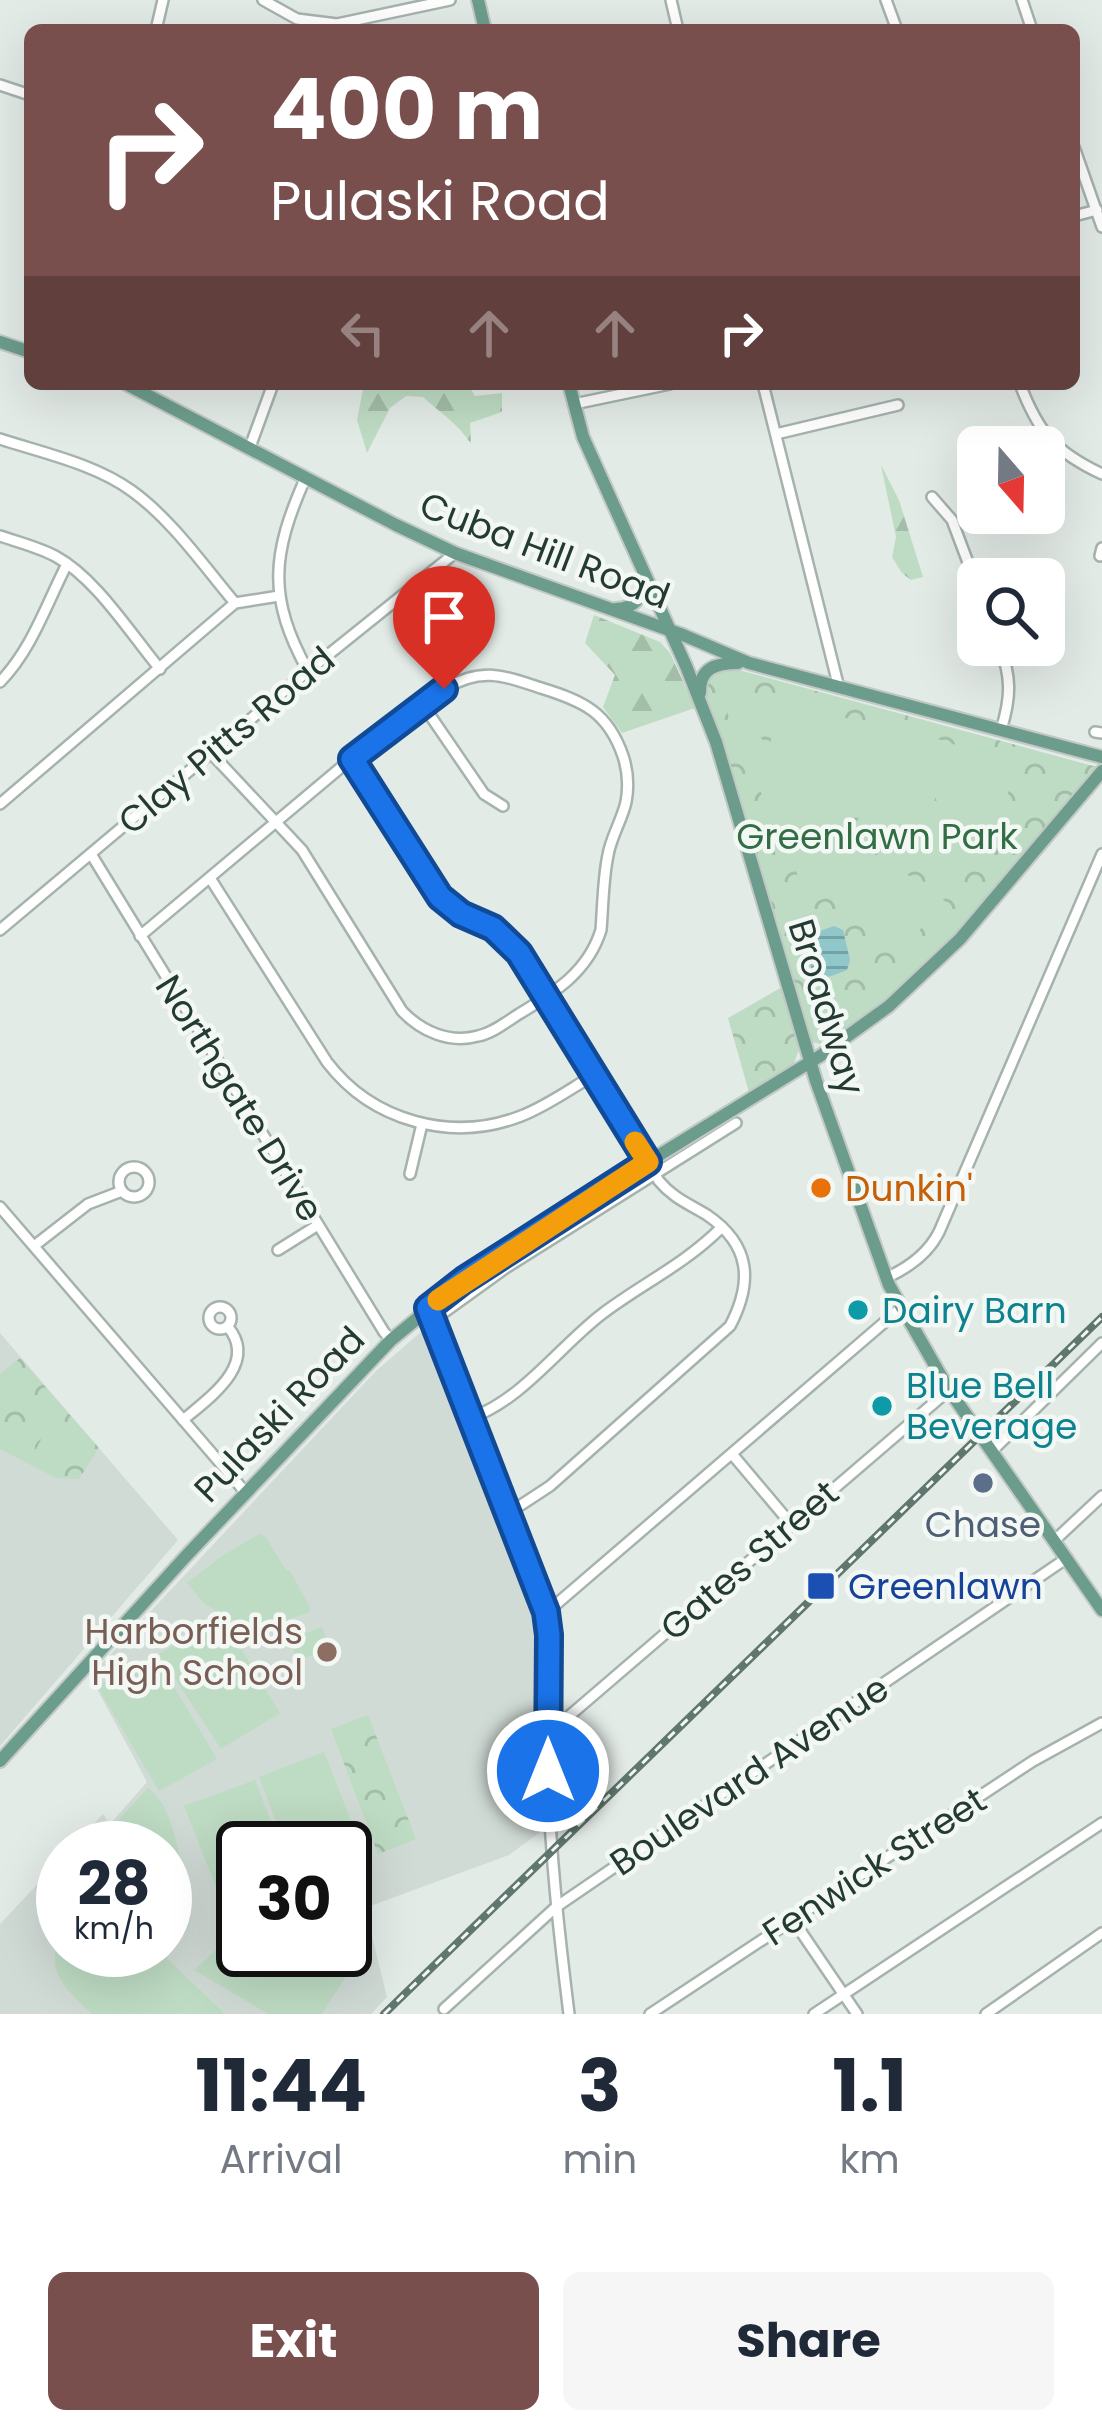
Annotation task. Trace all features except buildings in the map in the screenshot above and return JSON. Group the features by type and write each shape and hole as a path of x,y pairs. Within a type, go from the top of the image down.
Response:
{"main road":[{"name":"Cuba Hill Road","path":"138,390 455,553 749,663 1102,758"},
{"name":"Broadway","path":"570,390 583,437 671,631 721,759 810,1062 886,1278 949,1390 1102,1610"},
{"path":"611,608 626,608 637,601 644,586 641,567"},
{"path":"704,712 700,682 708,669 723,663 749,663"},
{"name":"Pulaski Road","path":"0,1761 391,1340 430,1314 464,1280 868,1023 960,939 1102,771"}],"street":[{"path":"263,0 297,19 337,24 449,0"},
{"path":"1080,162 1102,227"},
{"path":"250,447 271,390"},
{"path":"574,404 641,390"},
{"path":"765,390 839,688"},
{"path":"1023,390 1043,434 1060,450 1102,474"},
{"path":"776,434 898,405"},
{"path":"0,439 92,470 134,492 235,603"},
{"path":"305,478 277,566 279,596 293,644 308,670"},
{"path":"932,497 952,520 966,558"},
{"path":"0,536 52,554 86,579 160,669"},
{"name":"Clay Pitts Road","path":"0,930 308,670 455,553"},
{"path":"0,682 30,643 67,564"},
{"path":"0,804 235,603 279,596"},
{"path":"1001,730 1010,698 1006,666"},
{"path":"140,936 276,821 352,759 444,689 474,675 508,677 583,704 612,729 627,771 628,794 609,848 597,942 573,978 478,1036 433,1033 415,1024 390,993 302,850 276,821 210,752"},
{"path":"423,706 484,794 503,806"},
{"path":"352,759 440,897 448,906 493,928 519,953 656,1175 674,1197 722,1227 743,1261 742,1304 730,1326 550,1486 506,1509"},
{"name":"Northgate Drive","path":"91,854 391,1340"},
{"path":"886,1278 934,1243 1102,854"},
{"path":"210,878 338,1076 373,1105 422,1124 466,1128 508,1121 594,1075"},
{"path":"410,1174 422,1124"},
{"path":"569,2014 550,1834 546,1612 430,1314 736,1124"},
{"path":"34,1246 88,1204 122,1191"},
{"path":"0,1207 246,1493"},
{"path":"278,1250 319,1225"},
{"path":"471,1418 514,1393 580,1331 685,1262 722,1227"},
{"path":"546,1612 901,1308"},
{"path":"182,1420 220,1389 232,1372 238,1355 235,1334 228,1327"},
{"path":"992,1451 1102,1343"},
{"name":"Gates Street","path":"547,1725 568,1717 949,1390"},
{"path":"732,1454 791,1524"},
{"path":"1055,1540 1102,1496"},
{"name":"Boulevard Avenue","path":"445,2009 556,1907 1067,1558"},
{"name":"Fenwick Street","path":"650,2014 1034,1761 1102,1723"},
{"path":"814,2014 1102,1823"},
{"path":"793,1920 856,2014"},
{"path":"986,2014 1102,1933"}],"shaded area":[{"name":"Harborfields High School","path":"422,1331 540,1628 543,1830 509,1855 372,1905 372,1821 216,1821 216,1977 372,1977 372,1936 387,1997 371,2014 0,2014 0,1924 36,1886 36,1977 192,1977 192,1821 113,1821 147,1782 90,1676 376,1371"},
{"path":"0,1333 178,1540 0,1746"}],"green space":[{"path":"363,390 502,393 502,412 470,423 471,444 423,397 406,396 390,408 367,453 357,420"},
{"path":"881,465 899,500 923,577 911,580 892,557 896,537"},
{"path":"594,615 660,642 670,653 695,708 622,733 603,707 615,675 585,643"},
{"name":"Greenlawn Park","path":"724,666 1097,767 958,932 886,1001 826,1045 811,1042 704,687 704,679"},
{"path":"749,682 754,699 750,702 765,749 740,756 721,690"},
{"path":"784,704 899,730 894,764 874,792 846,813 815,826 855,840 868,853 879,876 918,878 948,905 899,948 887,945 853,890 807,904 784,834 798,827 770,825 757,778"},
{"path":"938,739 1018,766 988,846 954,824 933,791 921,792 933,812 931,835 960,839 986,852 951,894 849,832 894,770 905,741"},
{"path":"784,986 801,1044 791,1071 750,1096 728,1018"},
{"path":"20,1358 99,1448 79,1479 56,1478 0,1449 0,1374"},
{"path":"46,1430 62,1439 48,1465 32,1457"},
{"path":"259,1534 290,1571 309,1612 268,1624 245,1623 207,1605 187,1583"},
{"path":"221,1616 280,1713 221,1749 159,1654"},
{"path":"322,1627 330,1648 297,1661 289,1639"},
{"path":"155,1655 217,1759 159,1791 97,1686"},
{"path":"368,1715 416,1839 378,1854 372,1821 366,1821 331,1729"},
{"path":"324,1752 351,1821 276,1821 259,1777"},
{"path":"255,1780 271,1821 216,1821 216,1887 184,1806"},
{"path":"148,1788 170,1821 117,1821"},
{"path":"216,1950 216,1977 346,1977 322,2014 268,2014 194,1970"},
{"path":"186,1977 225,2014 92,2014 60,1978"}],"water":[{"path":"834,926 843,930 850,960 847,970 826,978 812,970 803,941"}],"railway":[{"path":"384,2014 1102,1317"}],"slow traffic":[{"path":"438,1300 648,1162 635,1142"}],"place":[{"name":"Dunkin'","path":"821,1188"},
{"name":"Dairy Barn","path":"858,1310"},
{"name":"Blue Bell Beverage","path":"882,1406"},
{"name":"Chase","path":"983,1483"},
{"name":"Greenlawn","path":"821,1586"},
{"name":"Harborfields High School","path":"327,1652"}],"route":[{"path":"444,689 352,759 440,897 461,914 493,928 519,953 648,1162 428,1308 546,1612 548,1771"}]}
